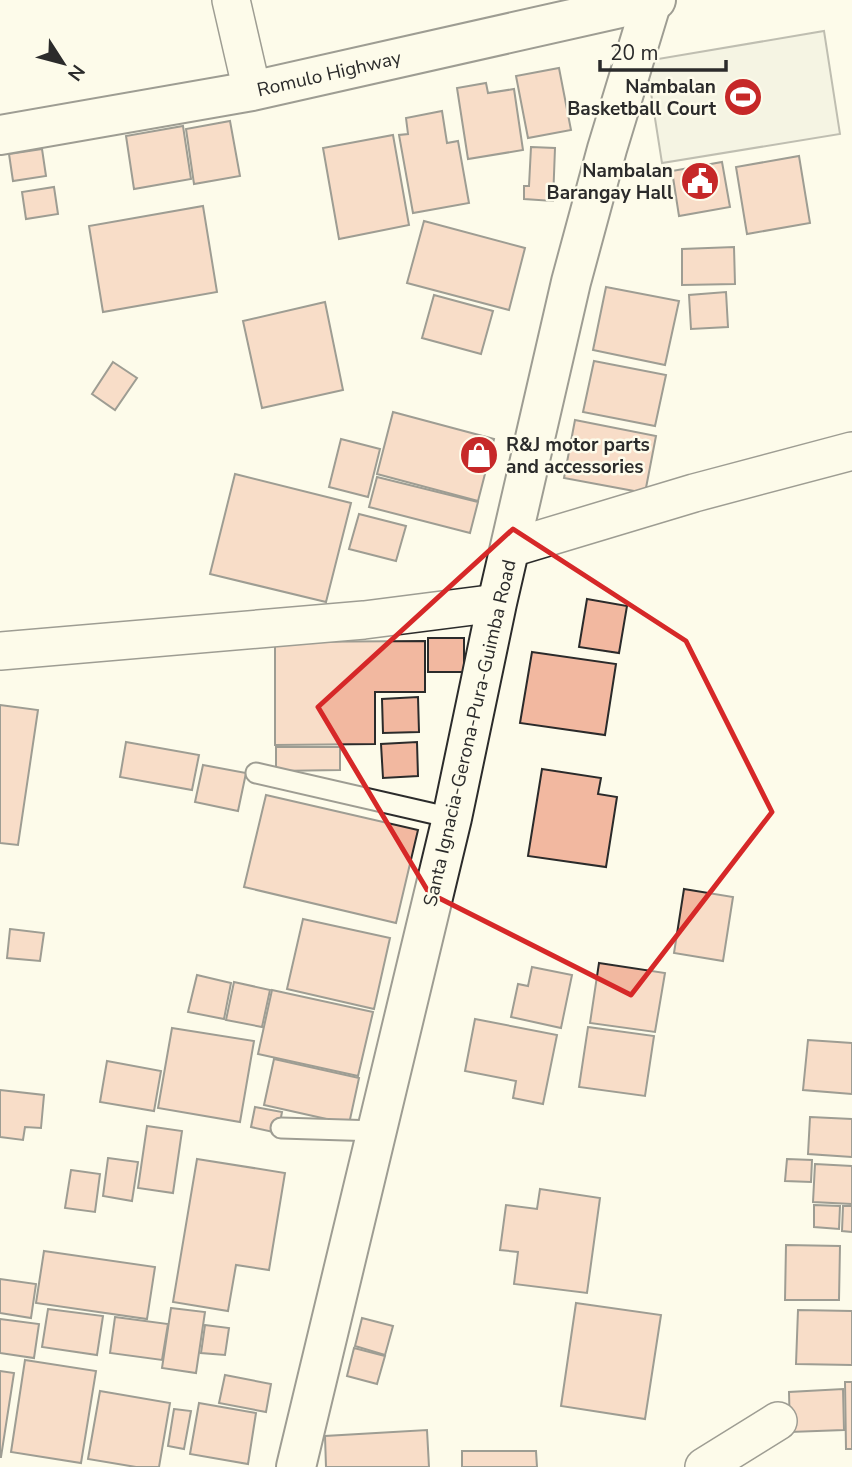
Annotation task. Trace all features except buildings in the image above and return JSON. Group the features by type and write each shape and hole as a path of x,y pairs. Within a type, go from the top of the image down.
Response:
{"main road":[{"name":"Romulo Highway","path":"0,135 252,91 605,6 654,0"},
{"name":"Santa Ignacia-Gerona-Pura-Guimba Road","path":"296,1467 452,818 497,603 572,282 607,149 654,0"}],"street":[{"path":"231,0 252,91"},
{"path":"510,548 694,493 852,451"},
{"path":"0,651 363,620 497,603"},
{"path":"704,1467 778,1420"}],"lane":[{"path":"256,773 452,818"},
{"path":"281,1128 377,1131"}],"highlighted area":[{"path":"513,529 686,641 772,812 631,995 429,893 318,707"}],"shaded area":[{"name":"Nambalan Basketball Court","path":"824,31 840,134 662,163 646,61"}],"place":[{"name":"Nambalan Basketball Court","path":"743,97"},
{"name":"Nambalan Barangay Hall","path":"700,181"},
{"name":"R&J motor parts and accessories","path":"479,455"}]}
